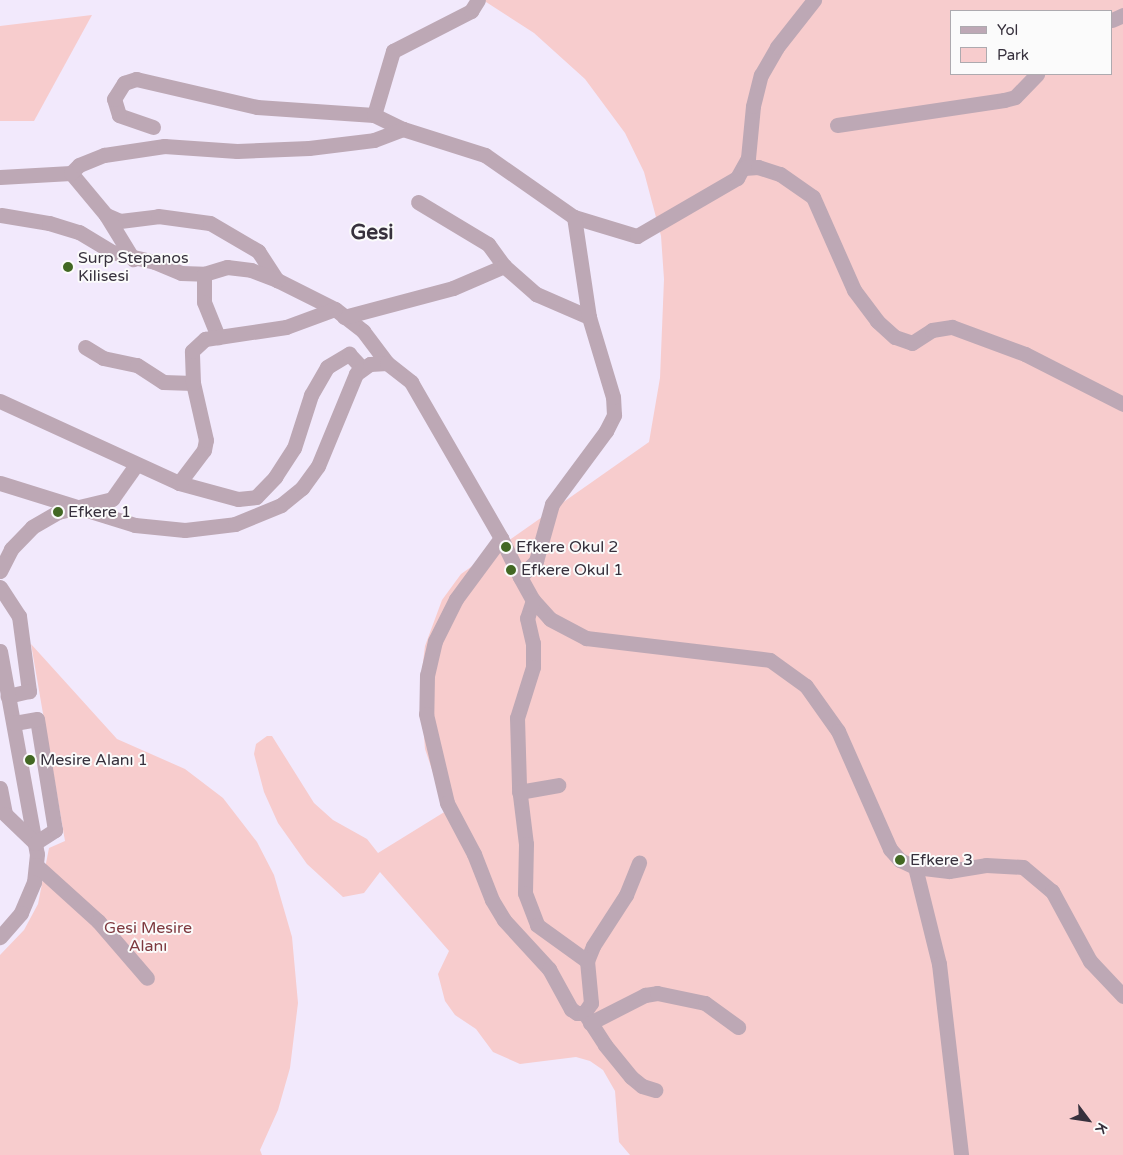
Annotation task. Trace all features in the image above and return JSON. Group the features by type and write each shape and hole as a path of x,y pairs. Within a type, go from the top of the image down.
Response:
{"street":[{"path":"374,115 394,51 471,11 478,0"},
{"path":"153,127 119,115 114,99 124,83 136,79 257,106 374,115 403,129 485,155 574,217 636,236 737,178 744,168 752,106 761,75 777,47 814,0"},
{"path":"837,125 1015,98 1037,75"},
{"path":"0,177 71,173 79,165 104,155 164,146 237,151 310,148 374,140 403,129"},
{"path":"744,168 758,167 780,174 813,197 854,290 876,321 895,337 912,343 932,330 952,327 1025,354 1123,404"},
{"path":"71,173 106,215 133,259"},
{"path":"418,202 488,244 504,266 536,294 589,317"},
{"path":"1,215 33,219 79,232 112,252 133,259 155,262 181,273 204,274 227,267 251,270 277,280 340,313 363,331 387,364 411,382 501,538 520,577 534,600 550,619 586,638 770,660 806,686 838,731 890,849 900,860 915,867 949,871 986,865 1023,867 1052,891 1090,962 1123,996"},
{"path":"106,215 120,221 158,216 210,223 258,251 277,280"},
{"path":"520,577 536,561 552,504 606,431 614,415 613,397 589,317 574,217"},
{"path":"179,483 204,450 206,440 194,383 192,351 205,339 286,327 453,288 504,266"},
{"path":"204,274 204,302 218,337"},
{"path":"85,347 103,358 138,365 163,382 194,383"},
{"path":"0,401 136,465 179,483 238,499 256,497 275,477 294,448 311,395 327,367 349,354 362,368"},
{"path":"0,483 75,508 135,525 185,530 235,524 282,505 302,488 318,466 352,381 362,368 378,362 387,364"},
{"path":"0,571 11,549 32,527 58,512 112,498 136,465"},
{"path":"501,538 456,599 435,641 426,704 431,741 446,803 474,854 499,913 549,969 571,1009 587,1018 631,1077 642,1086 655,1090"},
{"path":"0,587 19,616 30,691 8,696"},
{"path":"534,600 527,618 534,659 517,718 519,792 526,844 525,893 530,914 542,931 587,961"},
{"path":"0,651 35,842 36,864 34,882 21,914 0,937"},
{"path":"14,723 37,719 55,830 35,842"},
{"path":"519,792 558,785"},
{"path":"0,788 6,814 35,842"},
{"path":"587,1018 592,1003 587,961 596,939 626,895 640,862"},
{"path":"36,864 98,921 147,978"},
{"path":"915,867 939,964 961,1155"},
{"path":"587,1018 645,995 657,993 705,1003 738,1027"}],"green space":[{"path":"483,0 1123,0 1123,1155 630,1155 619,1142 615,1091 603,1070 590,1061 576,1057 520,1064 493,1052 476,1029 455,1015 445,1001 438,974 449,951 380,872 364,893 343,897 307,864 278,823 264,792 254,754 256,744 267,736 272,736 314,803 333,820 367,839 378,853 446,811 425,749 420,687 425,646 442,600 461,574 649,442 660,378 664,279 661,236 644,172 625,133 585,79 534,33"},
{"path":"92,15 34,121 0,121 0,26"},
{"name":"Gesi Mesire Alanı","path":"31,644 117,739 185,769 223,798 257,842 274,875 292,937 298,1003 290,1068 278,1110 260,1150 262,1155 0,1155 0,955 24,930 38,904 49,848 65,841"}],"place":[{"name":"Surp Stepanos Kilisesi","path":"68,267"},
{"name":"Efkere 1","path":"58,512"},
{"name":"Efkere Okul 2","path":"506,547"},
{"name":"Efkere Okul 1","path":"511,570"},
{"name":"Mesire Alanı 1","path":"30,760"},
{"name":"Efkere 3","path":"900,860"}],"district":[{"name":"Gesi","path":"372,233"}]}
